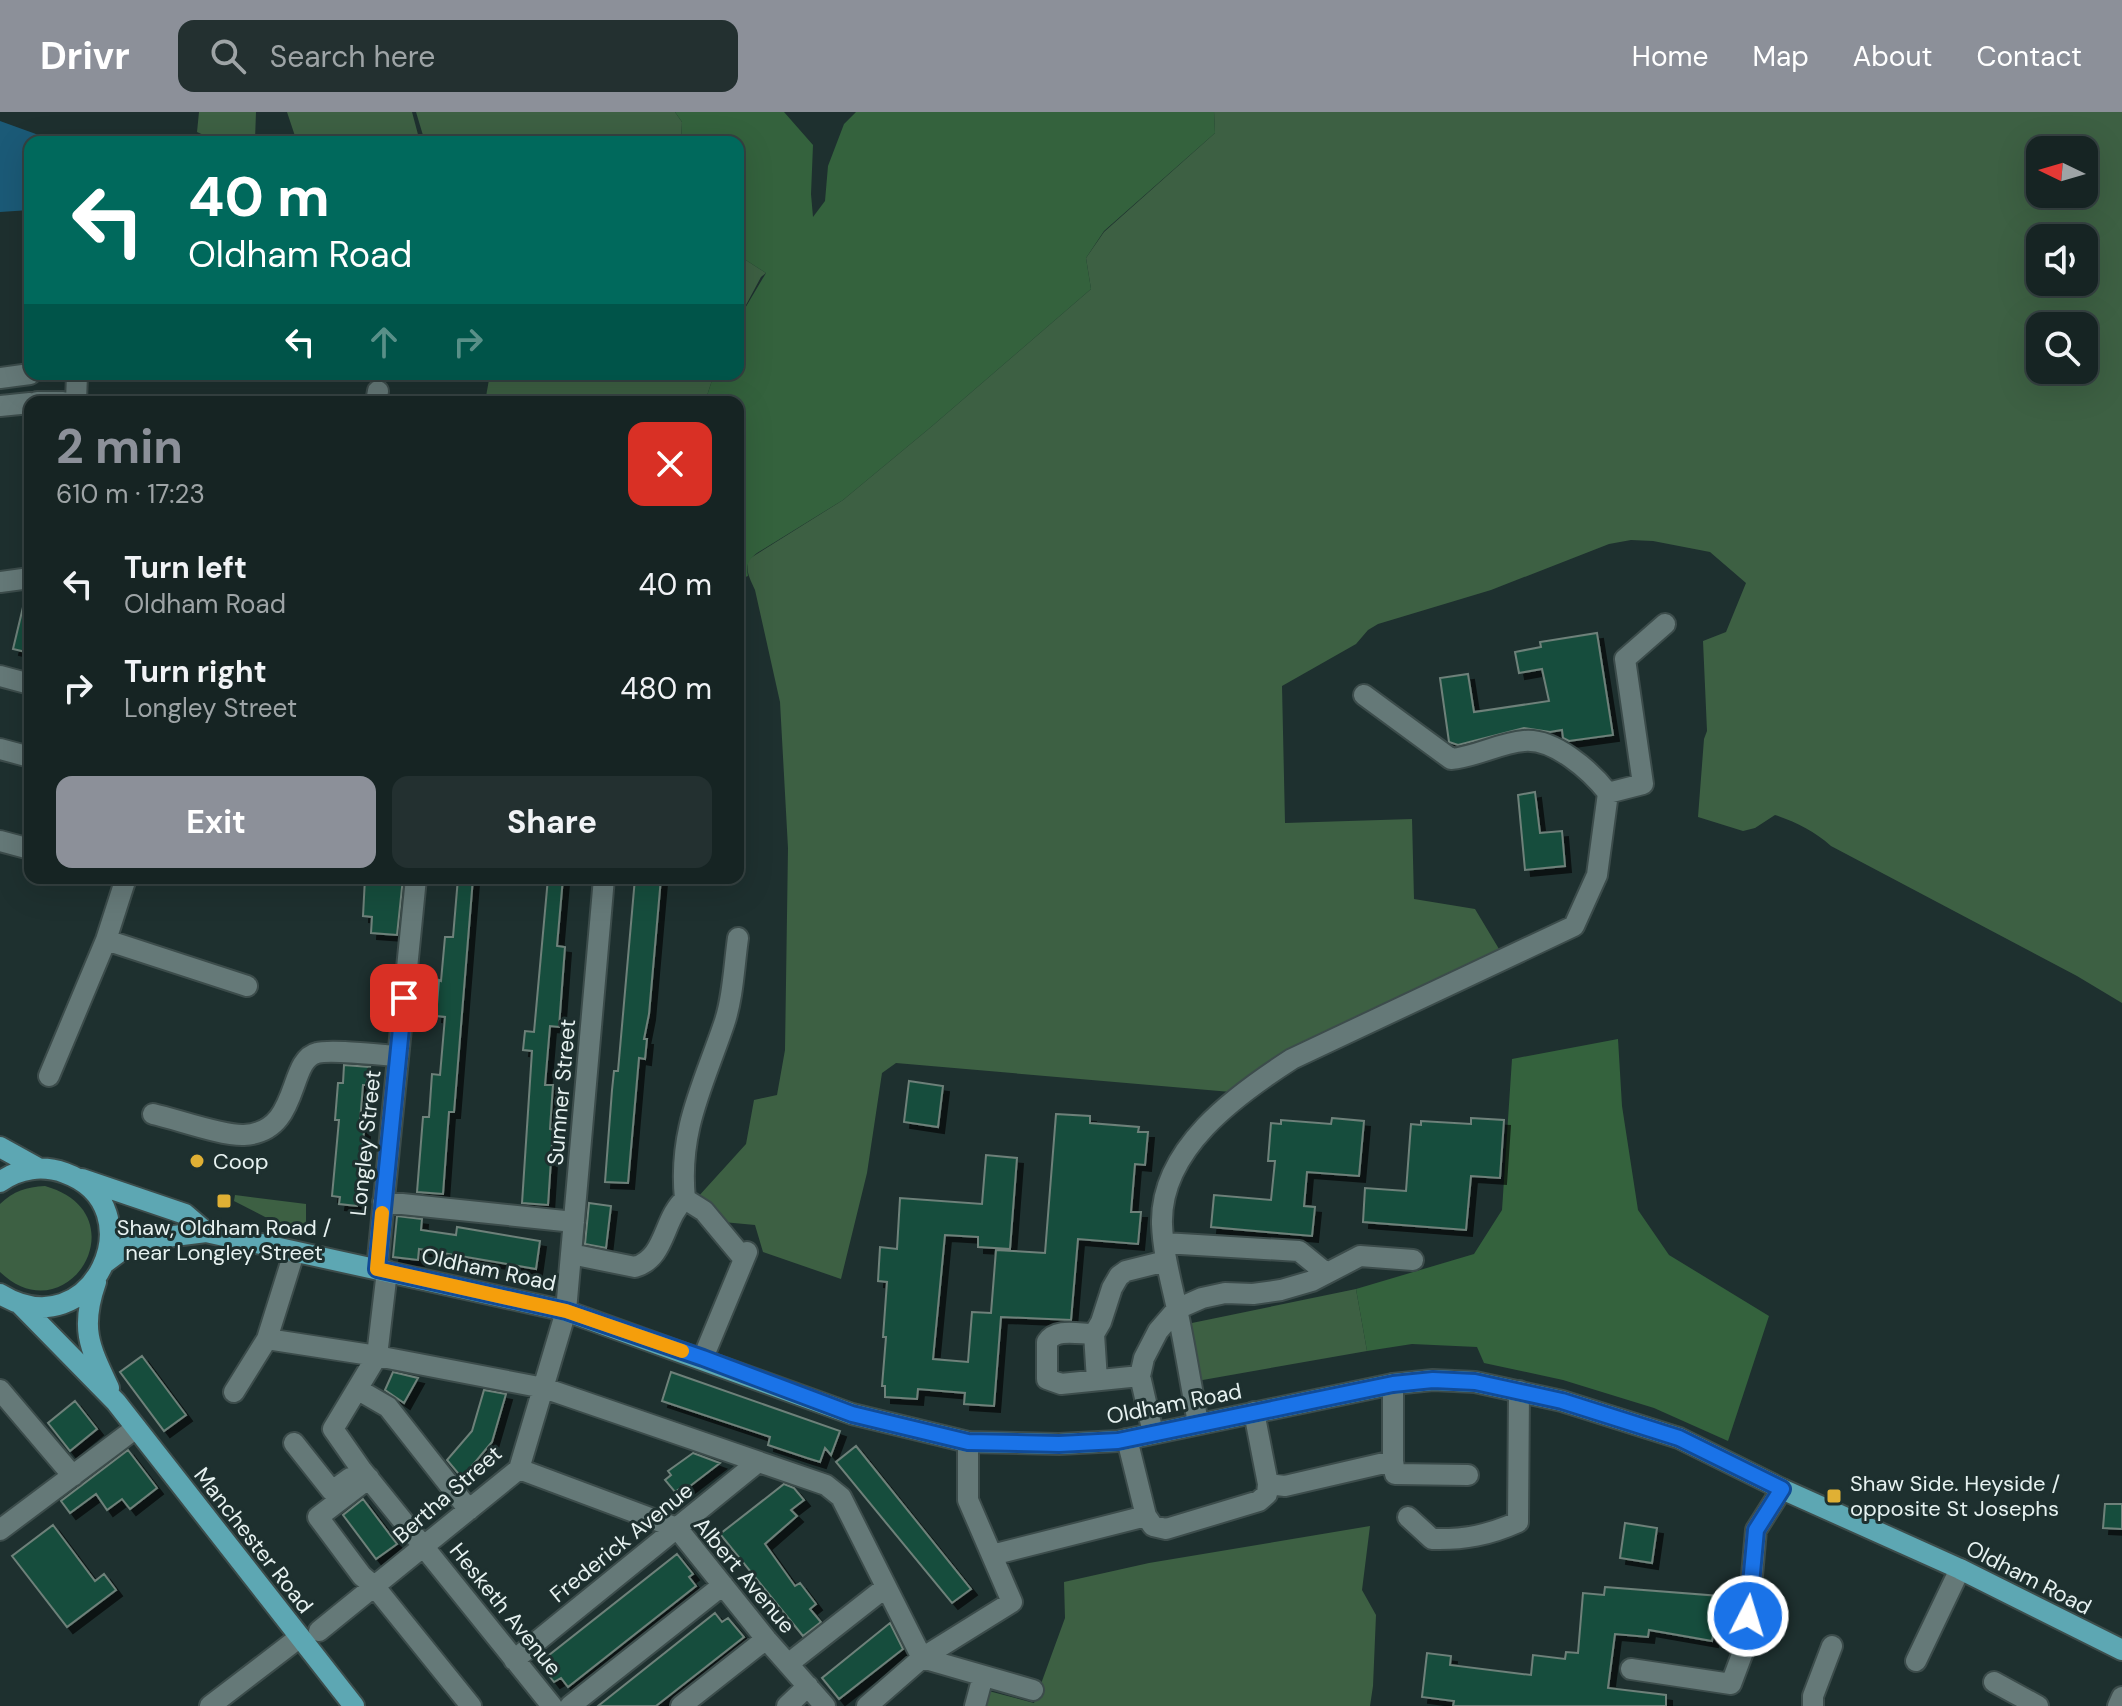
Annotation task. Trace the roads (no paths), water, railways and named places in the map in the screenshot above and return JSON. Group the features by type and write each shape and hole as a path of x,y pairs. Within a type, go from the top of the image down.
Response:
{"main road":[{"path":"0,1147 38,1168"},
{"path":"0,1182 21,1171 38,1168"},
{"name":"Oldham Road","path":"38,1168 72,1175 185,1214 206,1232"},
{"name":"Manchester Road","path":"72,1175 92,1190 104,1208 109,1225 110,1244 88,1308 87,1336 116,1402"},
{"name":"Oldham Road","path":"21,1305 52,1307 68,1302 85,1292 102,1270 134,1241 206,1232 566,1311 852,1414 968,1442 1059,1444 1127,1439 1393,1384 1433,1380 1475,1382 1562,1401 1679,1438 1782,1489 1960,1569 2122,1650"},
{"path":"0,1294 21,1305"},
{"name":"Manchester Road","path":"21,1305 116,1402 309,1634 354,1706"}],"street":[{"path":"0,378 24,375"},
{"path":"0,406 24,404"},
{"path":"0,582 24,579"},
{"path":"1608,793 1643,784 1625,659 1665,624"},
{"path":"0,676 24,682"},
{"path":"1198,1423 1162,1224 1166,1192 1190,1143 1252,1084 1292,1059 1574,926 1597,875 1608,793 1594,775 1568,756 1526,740 1472,757 1451,759 1364,695"},
{"path":"0,749 24,755"},
{"path":"0,841 24,847"},
{"path":"49,1076 106,940 123,884"},
{"name":"Longley Street","path":"377,1356 383,1202 415,884"},
{"name":"Sumner Street","path":"566,1311 603,884"},
{"path":"571,1254 635,1267 643,1265 651,1260 675,1210 685,1199 683,1173 687,1135 702,1079 726,1021 738,938"},
{"path":"106,940 247,986"},
{"path":"153,1114 240,1135 260,1133 273,1125 289,1104 305,1060 317,1053 398,1056"},
{"path":"685,1199 704,1211 746,1256 703,1358"},
{"path":"383,1202 574,1222"},
{"path":"1097,1380 1094,1334 1112,1288 1126,1271 1165,1252 1299,1251 1326,1273"},
{"path":"234,1392 267,1339 294,1253"},
{"path":"1153,1433 1140,1376 1144,1358 1158,1331 1177,1309 1202,1298 1225,1293 1253,1294 1281,1290 1360,1256 1413,1260"},
{"name":"Bertha Street","path":"210,1706 375,1587 519,1469 566,1311"},
{"path":"1094,1334 1055,1333 1050,1337 1047,1342 1047,1379 1056,1384 1140,1376"},
{"path":"267,1339 377,1356 544,1388 834,1490 841,1497 922,1658 1033,1690"},
{"path":"377,1356 357,1389 388,1407 469,1510"},
{"path":"1393,1384 1395,1474 1468,1475"},
{"name":"Hesketh Avenue","path":"357,1389 333,1429 365,1474 552,1706"},
{"path":"0,1390 73,1476"},
{"path":"1408,1517 1432,1539 1461,1540 1492,1534 1518,1522 1519,1391"},
{"path":"1127,1439 1146,1516 1153,1526 1166,1529 1259,1501 1267,1494 1268,1484 1254,1412"},
{"path":"0,1530 136,1428"},
{"path":"867,1706 922,1658 1012,1602 968,1500 968,1442"},
{"path":"294,1443 332,1491 365,1474"},
{"path":"1268,1484 1285,1486 1393,1461"},
{"name":"Frederick Avenue","path":"514,1660 758,1462"},
{"name":"Albert Avenue","path":"519,1469 677,1528 766,1639 825,1706"},
{"path":"365,1474 318,1517 362,1576 375,1587 471,1706"},
{"path":"1631,1669 1731,1684 1746,1644 1756,1530 1782,1489"},
{"path":"992,1555 1146,1516"},
{"path":"1916,1661 1960,1569"},
{"path":"570,1706 723,1585"},
{"path":"788,1664 886,1587"},
{"path":"681,1706 766,1639"},
{"path":"1813,1706 1813,1696 1832,1646"},
{"path":"975,1706 983,1676"},
{"path":"1994,1682 2038,1706"},
{"path":"787,1706 808,1686"},
{"path":"2118,1706 2122,1697"}],"water":[{"path":"0,121 41,136 24,136 24,210 0,212"}],"place":[{"name":"Coop","path":"197,1161"},
{"name":"Shaw, Oldham Road / near Longley Street","path":"224,1201"},
{"name":"Shaw Side. Heyside / opposite St Josephs","path":"1834,1496"}]}
